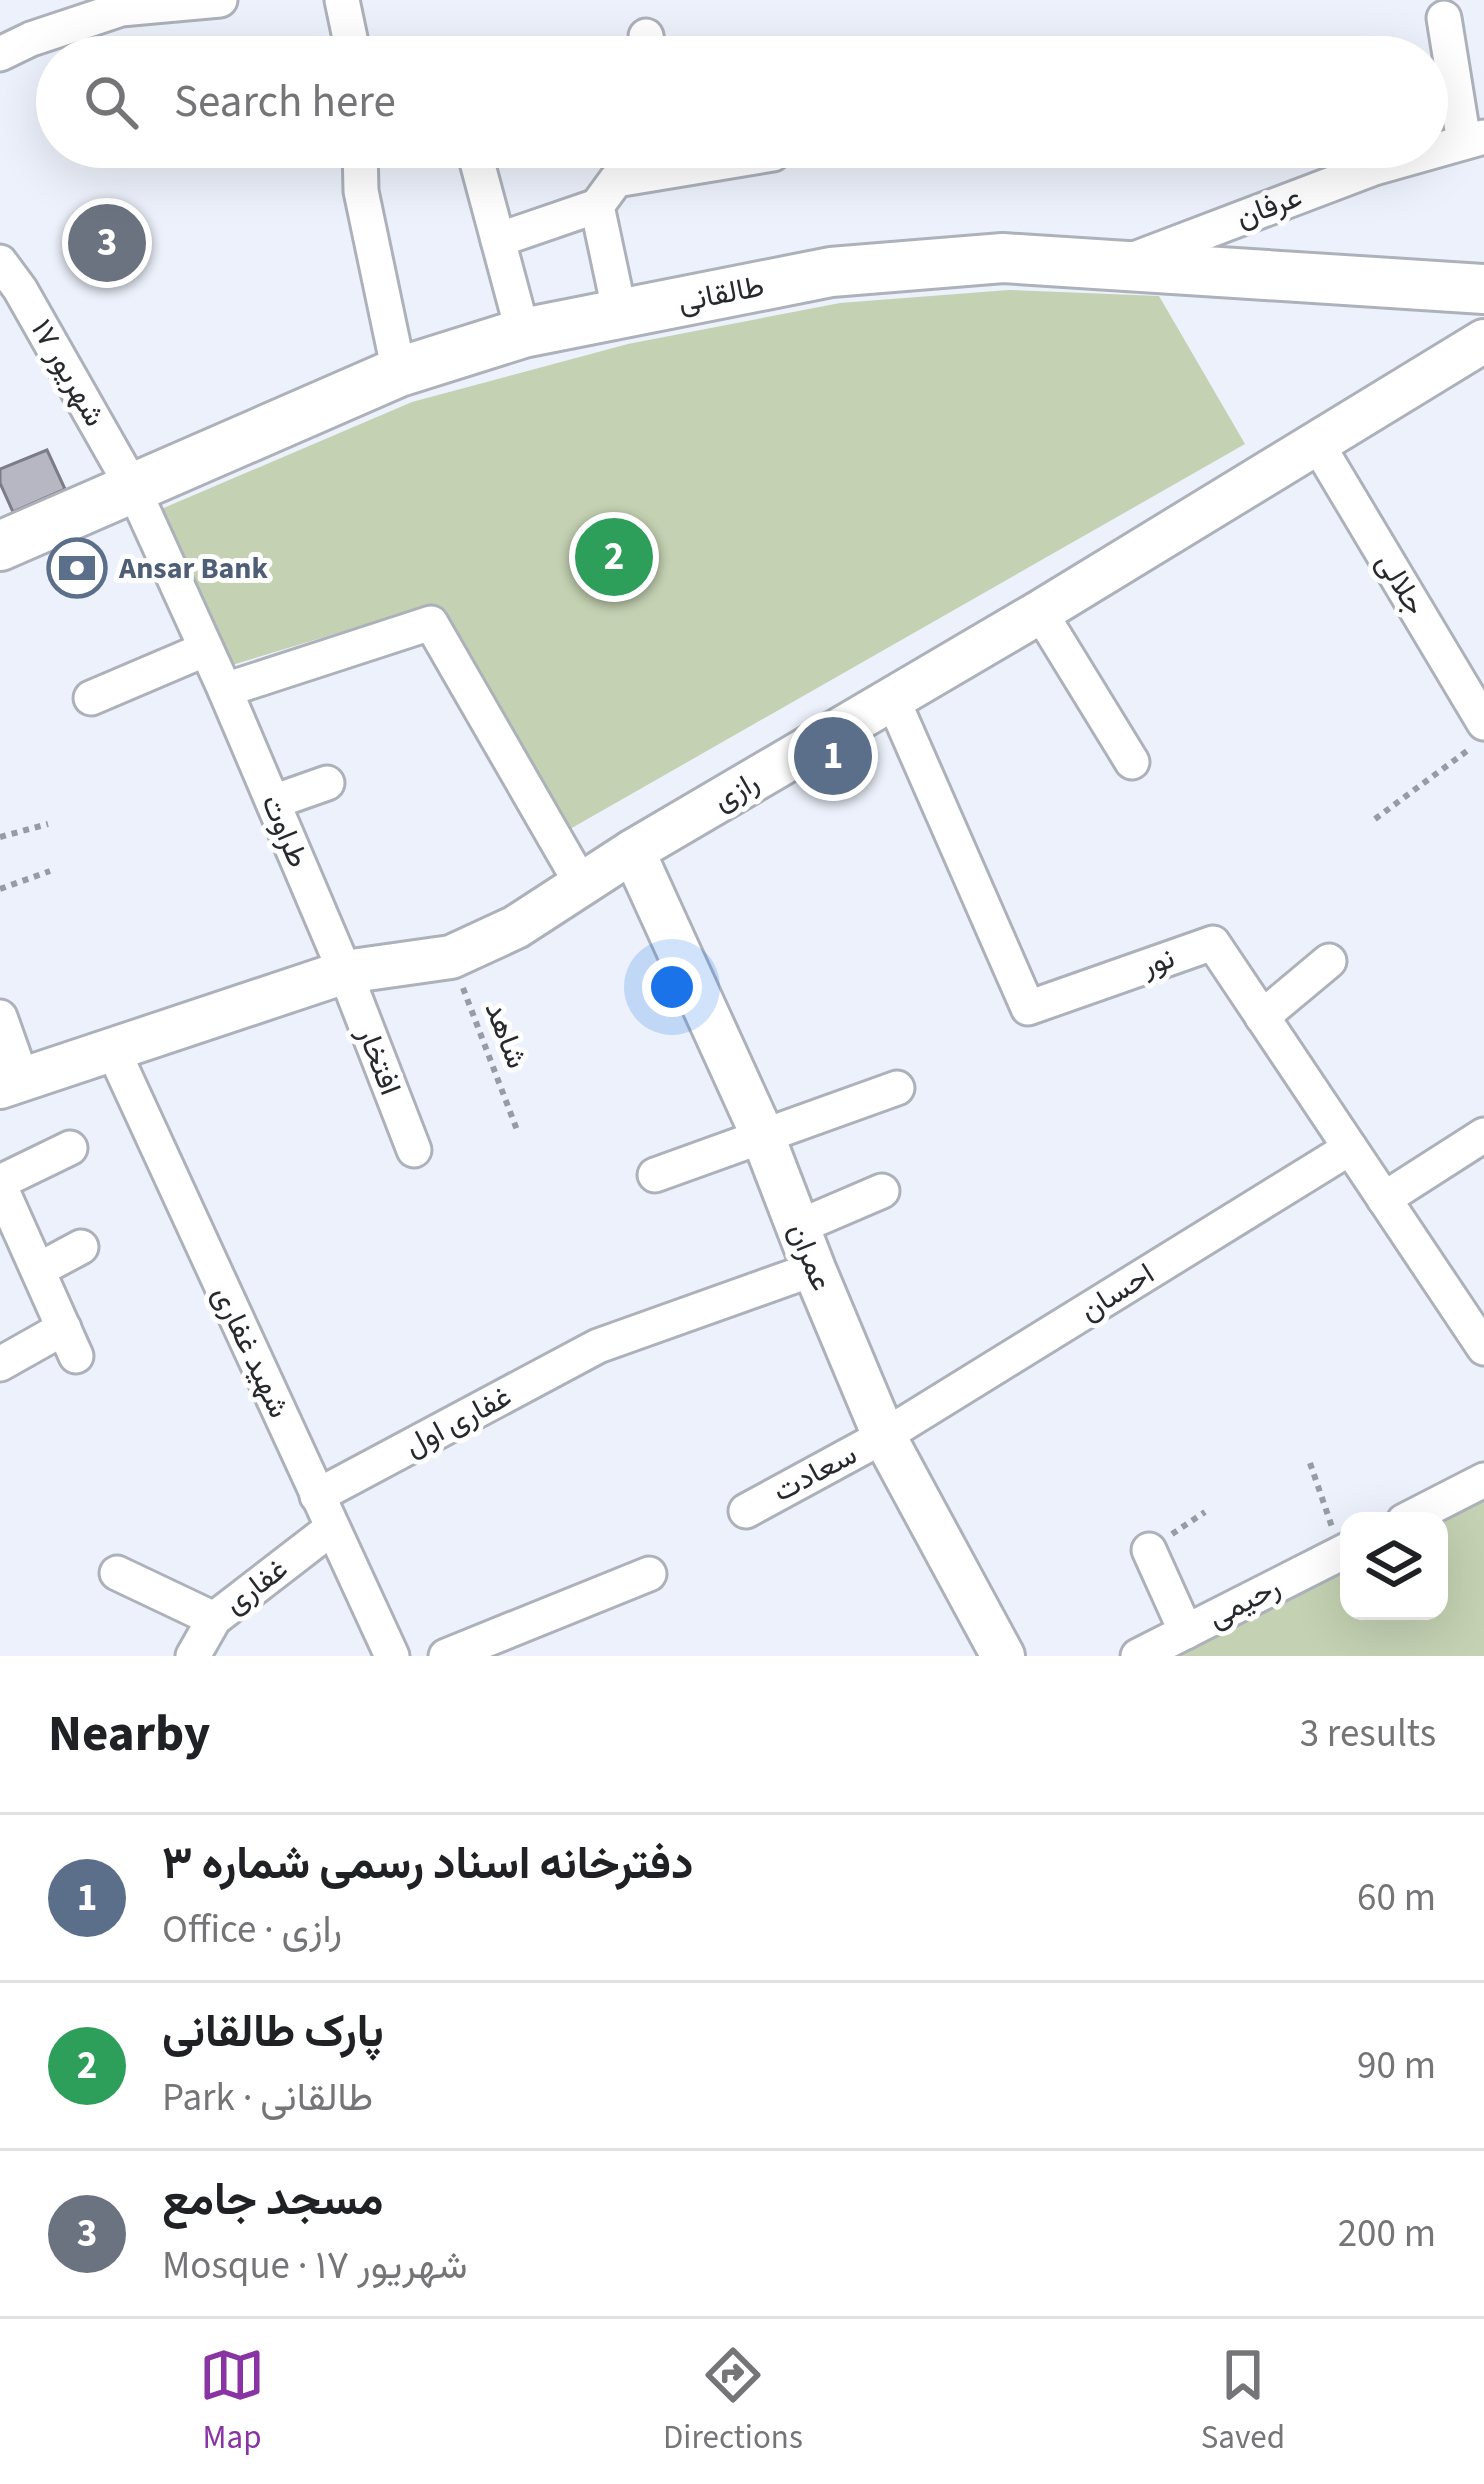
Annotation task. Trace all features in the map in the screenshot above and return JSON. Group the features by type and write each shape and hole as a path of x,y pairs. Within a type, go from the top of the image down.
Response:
{"main road":[{"name":"طالقانی","path":"0,546 399,373 523,333 831,272 1003,258 1484,290"}],"street":[{"path":"39,36 120,4 220,0"},
{"path":"342,0 350,36"},
{"path":"1444,18 1474,140"},
{"path":"0,54 36,37"},
{"path":"360,168 399,373"},
{"path":"479,168 523,333"},
{"path":"498,240 597,206 616,180 645,168"},
{"name":"عرفان","path":"1124,263 1374,168"},
{"path":"597,206 620,314"},
{"name":"۱۷ شهریور","path":"0,262 133,488 206,649"},
{"name":"رازی","path":"11,1083 345,972 451,957 516,926 633,851 1040,612 1484,341"},
{"name":"جلالی","path":"1318,445 1473,681 1484,723"},
{"path":"1040,612 1132,762"},
{"path":"225,690 431,623 582,885"},
{"path":"91,698 206,649"},
{"name":"طراوت","path":"206,649 345,972"},
{"name":"نور","path":"893,700 1028,1008 1213,943 1484,1348"},
{"path":"272,802 327,783"},
{"name":"عمران","path":"633,851 763,1134 884,1436 1004,1656"},
{"path":"1262,1017 1329,961"},
{"name":"افتخار","path":"345,972 414,1150"},
{"path":"0,1017 11,1083"},
{"name":"شهید غفاری","path":"112,1048 392,1656"},
{"path":"655,1174 897,1088"},
{"path":"1384,1199 1484,1136"},
{"path":"0,1364 70,1342 38,1270 11,1244 0,1184 70,1148"},
{"name":"احسان","path":"884,1436 1350,1148"},
{"path":"798,1227 882,1191"},
{"path":"38,1270 81,1247"},
{"name":"غفاری اول","path":"317,1496 598,1346 814,1269"},
{"name":"سعادت","path":"746,1511 884,1436"},
{"path":"1422,1512 1484,1480"},
{"name":"غفاری","path":"193,1656 214,1619 332,1528"},
{"path":"1149,1550 1186,1632"},
{"name":"رحیمی","path":"1138,1656 1340,1554"},
{"path":"117,1574 214,1619"},
{"path":"446,1656 649,1574"}],"path":[{"path":"1375,819 1484,739"},
{"path":"0,837 48,824"},
{"path":"0,889 50,871"},
{"name":"شاهد","path":"451,957 517,1130"},
{"path":"1310,1462 1340,1538"}],"green space":[{"path":"1009,290 1159,296 1245,444 563,833 434,604 232,665 159,510 412,402 628,344 840,303"},
{"path":"1484,1492 1484,1656 1170,1656 1340,1568 1340,1620 1448,1620 1448,1515"}],"building":[{"path":"47,450 65,489 13,512 0,483 0,469"}],"place":[{"name":"مسجد جامع","path":"107,243"},
{"name":"پارک طالقانی","path":"614,557"},
{"name":"Ansar Bank","path":"77,568"},
{"name":"دفترخانه اسناد رسمی شماره ۳","path":"833,756"}]}
